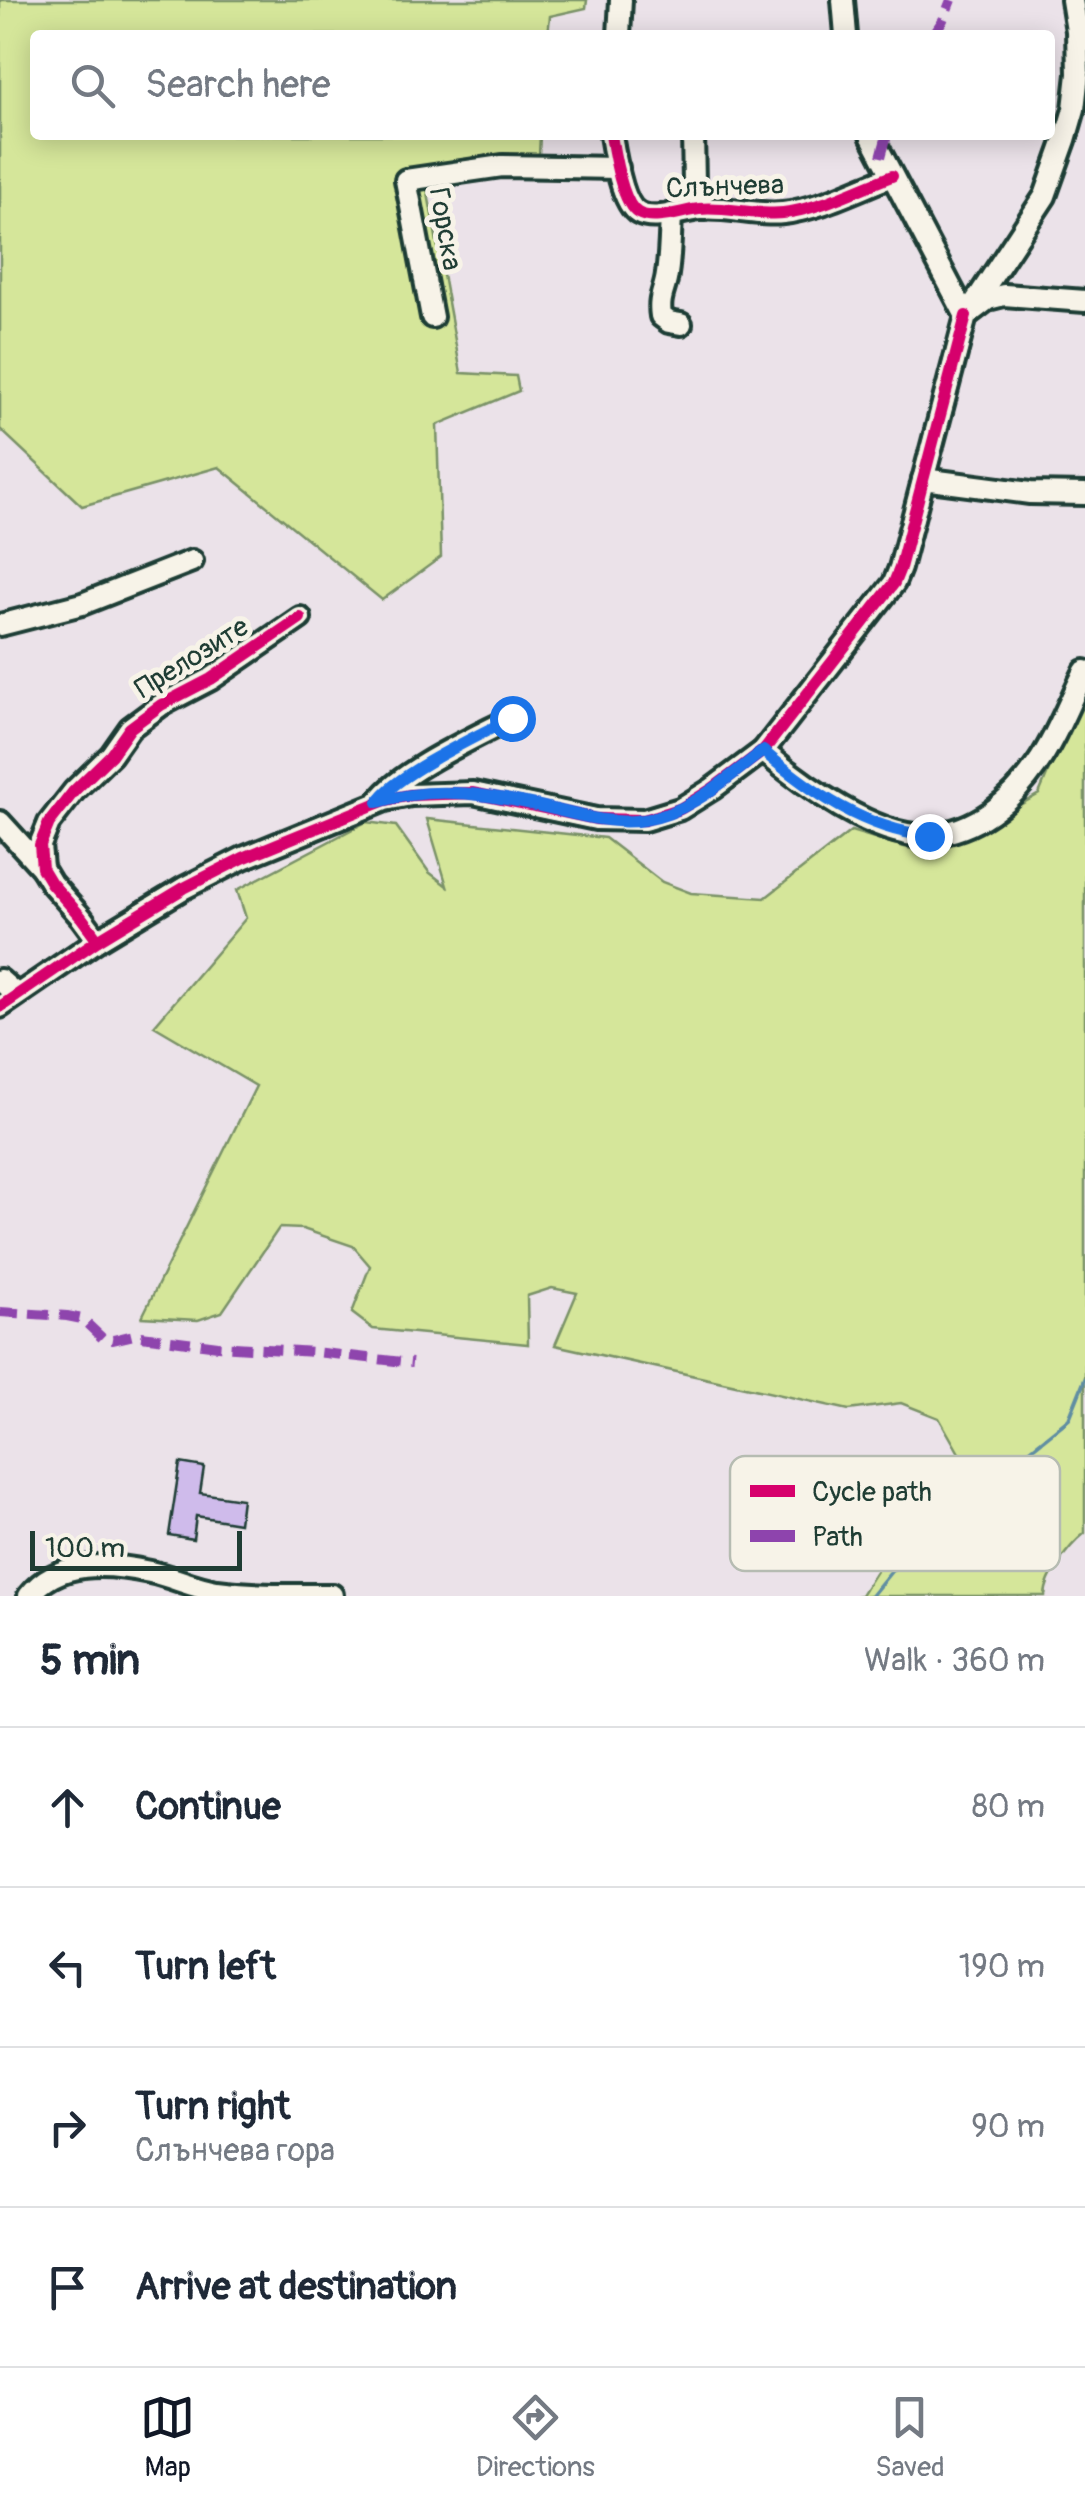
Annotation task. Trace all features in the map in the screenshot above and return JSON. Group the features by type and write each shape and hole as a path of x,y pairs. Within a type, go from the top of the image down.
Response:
{"street":[{"path":"618,30 621,0"},
{"path":"843,0 846,30"},
{"path":"0,980 8,1001 184,888 243,858 378,802 411,795 474,793 596,820 644,820 680,809 763,751 894,583 966,316 1044,196 1065,140 1074,110 1078,74 1072,0"},
{"name":"Слънчева","path":"612,140 628,202 638,214 704,208 784,213 892,176"},
{"path":"694,140 694,182 704,208"},
{"path":"874,140 966,316"},
{"name":"Горска","path":"432,318 406,180 502,166 618,168"},
{"path":"671,214 667,275 659,299 661,316 682,324"},
{"path":"966,316 988,299 1004,295 1085,301"},
{"path":"923,480 1085,494"},
{"path":"0,625 82,604 192,562"},
{"name":"Прелозите","path":"42,868 40,846 49,823 130,728 161,705 211,680 300,618"},
{"path":"763,751 830,802 882,826 929,836 970,826 990,814 1040,762 1085,671"},
{"path":"378,802 396,784 446,752 512,718"},
{"path":"0,822 82,916 98,940"},
{"path":"29,1596 38,1584 54,1574 79,1567 108,1566 153,1572 195,1588 236,1594 332,1595"}],"green space":[{"path":"0,0 587,0 586,8 550,16 549,30 30,30 30,140 540,140 539,155 423,166 461,373 516,376 519,391 437,425 441,557 382,600 219,467 82,506 0,429"},
{"path":"1085,684 1085,1533 1060,1560 1060,1456 961,1456 939,1418 901,1403 849,1410 555,1345 577,1293 552,1288 527,1296 528,1344 373,1329 352,1313 370,1266 353,1246 303,1229 279,1228 222,1312 198,1320 142,1317 256,1086 154,1026 246,918 237,890 366,822 396,826 429,872 447,886 427,819 605,838 662,882 691,893 765,898 851,831 931,855 1039,794"},
{"path":"876,1571 1053,1571 1045,1596 856,1596 861,1595"}],"building":[{"path":"180,1463 204,1467 200,1493 242,1499 239,1523 196,1516 193,1539 169,1535"}],"waterway":[{"path":"1023,1456 1069,1419 1085,1379"},
{"path":"871,1596 891,1571"}],"marked path":[{"path":"936,30 951,0"},
{"path":"881,157 886,140"},
{"path":"0,1312 82,1319 102,1338 113,1340 134,1335 412,1363"}],"cycle path":[{"path":"612,140 627,200 645,215 709,208 772,214 797,211 892,176"},
{"path":"0,1007 98,940 184,888 243,858 385,800 473,793 596,819 644,820 680,809 712,789 763,751 894,583 966,316"},
{"path":"98,940 42,868 40,845 49,823 74,791 111,755 130,728 300,618"}],"route":[{"path":"512,718 446,752 396,784 378,802 411,795 474,793 596,820 644,820 680,809 763,751 830,802 882,826 929,836"}]}
